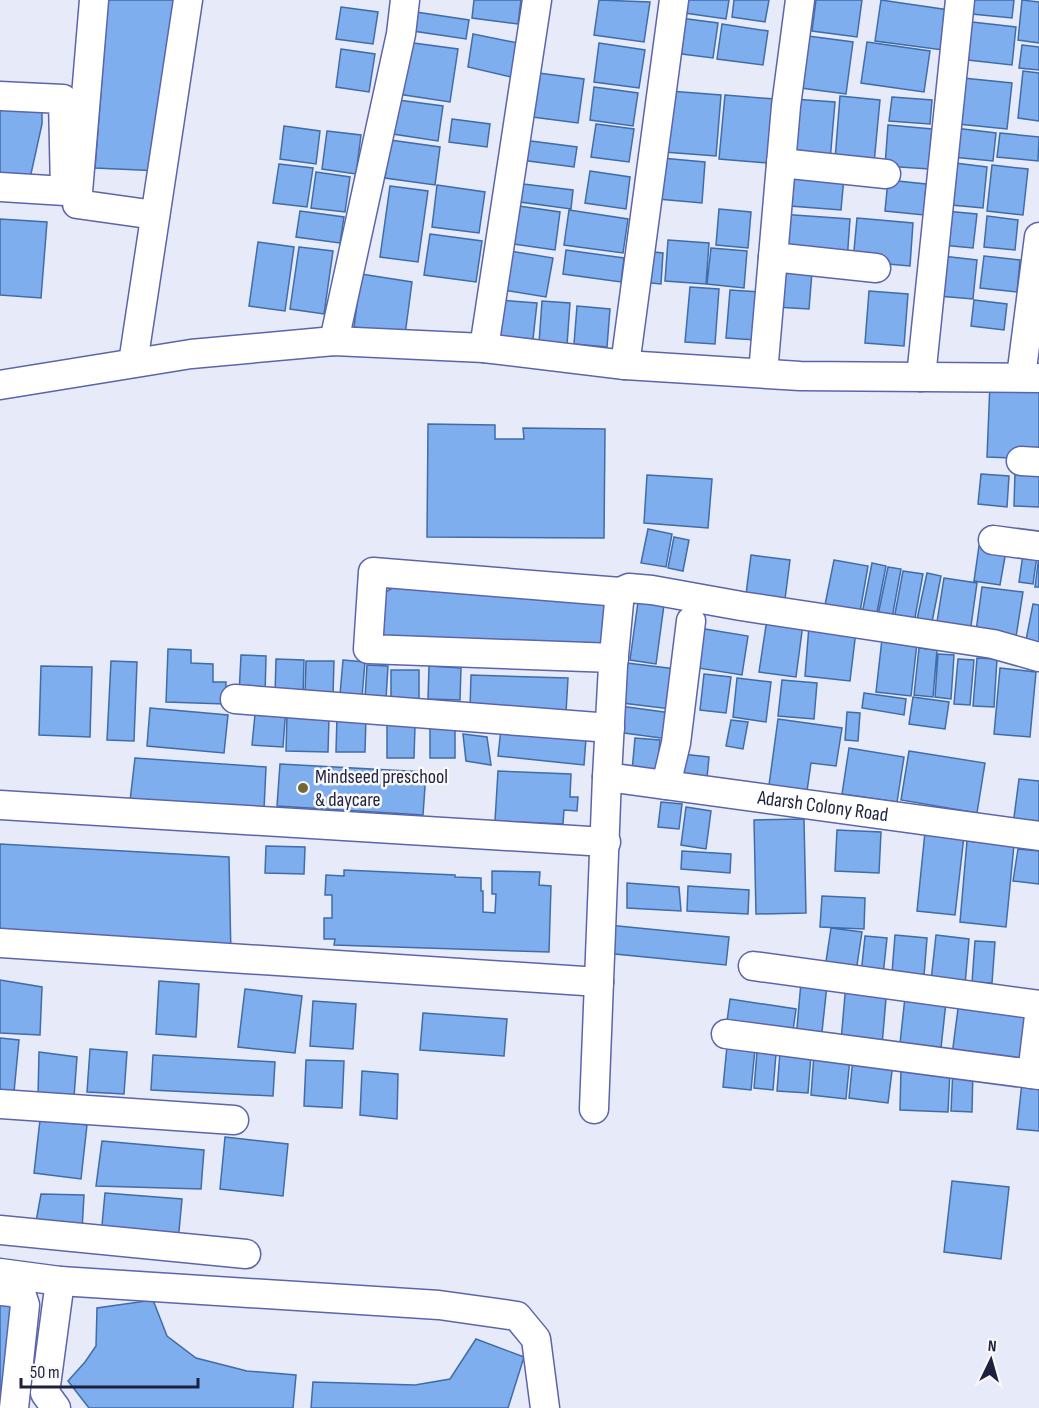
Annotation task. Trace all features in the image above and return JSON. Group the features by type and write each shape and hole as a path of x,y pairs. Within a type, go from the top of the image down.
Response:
{"street":[{"path":"94,0 77,204 155,215"},
{"path":"133,363 188,0"},
{"path":"334,341 401,33 405,0"},
{"path":"484,348 537,0"},
{"path":"624,365 674,0"},
{"path":"763,374 786,106 800,0"},
{"path":"921,378 960,0"},
{"path":"0,96 63,99 64,191 0,187"},
{"path":"781,163 886,174"},
{"path":"0,384 191,354 334,341 484,348 624,365 763,374 921,378 1030,377 1039,237"},
{"path":"773,257 876,268"},
{"path":"993,540 1039,546"},
{"path":"614,658 368,649 373,572 620,592 629,588 652,590 741,606 993,644 1039,657"},
{"path":"594,1109 607,777 620,592"},
{"path":"666,785 676,743 691,621"},
{"path":"235,699 610,728"},
{"name":"Adarsh Colony Road","path":"607,777 1039,836"},
{"path":"0,805 606,842"},
{"path":"0,943 599,982"},
{"path":"753,966 1039,1005"},
{"path":"726,1034 1036,1074 1039,1016"},
{"path":"0,1104 234,1120"},
{"path":"0,1230 246,1254"},
{"path":"0,1273 60,1281 439,1305 517,1316 536,1339 545,1408"},
{"path":"56,1408 45,1393 60,1281"},
{"path":"0,1291 22,1296 25,1305 14,1408"}],"building":[{"path":"108,0 178,0 161,171 95,168"},
{"path":"474,0 521,0 518,24 472,18"},
{"path":"599,0 650,2 644,42 594,35"},
{"path":"679,0 729,0 726,19 678,12"},
{"path":"734,0 769,0 765,22 732,17"},
{"path":"816,0 862,0 857,37 812,31"},
{"path":"881,0 949,10 943,50 875,41"},
{"path":"973,0 1014,0 1012,18 972,14"},
{"path":"1022,0 1039,2 1039,43 1018,40"},
{"path":"341,7 378,12 373,44 336,39"},
{"path":"416,12 469,20 466,39 413,31"},
{"path":"680,18 718,23 713,58 674,53"},
{"path":"972,22 1016,27 1012,65 968,60"},
{"path":"722,24 768,31 763,65 717,59"},
{"path":"473,34 518,43 511,77 468,67"},
{"path":"808,36 853,42 846,94 801,88"},
{"path":"406,42 458,49 450,102 398,94"},
{"path":"867,42 930,51 924,92 861,83"},
{"path":"599,43 645,50 639,88 594,82"},
{"path":"1022,45 1039,47 1039,70 1019,68"},
{"path":"341,49 375,54 369,92 336,87"},
{"path":"1023,71 1039,73 1039,121 1018,118"},
{"path":"531,72 584,79 578,123 525,116"},
{"path":"963,78 1012,83 1007,129 958,124"},
{"path":"594,87 638,93 633,126 590,120"},
{"path":"669,91 721,95 716,156 664,152"},
{"path":"725,95 774,99 768,163 719,159"},
{"path":"840,96 880,100 874,163 835,160"},
{"path":"892,97 932,100 930,124 889,121"},
{"path":"793,99 835,102 830,161 788,158"},
{"path":"398,100 443,106 438,141 393,134"},
{"path":"0,101 42,111 42,124 29,183 0,180"},
{"path":"452,119 490,124 487,147 449,142"},
{"path":"596,124 634,129 629,162 591,157"},
{"path":"888,125 932,129 929,169 885,166"},
{"path":"284,126 320,131 316,164 280,159"},
{"path":"955,128 996,133 993,161 952,157"},
{"path":"327,131 361,135 356,174 322,169"},
{"path":"1000,133 1039,137 1038,161 997,157"},
{"path":"390,140 440,147 435,185 385,178"},
{"path":"523,140 577,147 574,167 521,160"},
{"path":"661,158 705,162 702,203 658,199"},
{"path":"955,163 987,167 983,208 951,205"},
{"path":"279,164 313,168 307,207 273,203"},
{"path":"992,165 1028,169 1023,215 987,211"},
{"path":"590,171 630,177 626,209 585,203"},
{"path":"316,172 350,177 345,212 311,208"},
{"path":"792,173 844,177 841,210 790,206"},
{"path":"888,180 926,184 924,215 885,211"},
{"path":"523,184 573,190 571,209 520,202"},
{"path":"437,185 485,192 479,233 432,227"},
{"path":"390,186 428,191 418,262 380,257"},
{"path":"512,205 560,212 555,250 506,243"},
{"path":"719,209 751,212 748,248 716,245"},
{"path":"569,210 628,219 623,253 564,245"},
{"path":"300,211 344,217 340,243 296,237"},
{"path":"945,211 977,214 973,248 942,245"},
{"path":"780,214 850,219 847,261 777,255"},
{"path":"987,216 1018,220 1015,250 984,247"},
{"path":"857,218 913,223 910,266 853,261"},
{"path":"0,219 47,222 41,298 0,295"},
{"path":"430,234 482,241 476,282 424,275"},
{"path":"668,240 709,243 706,284 665,281"},
{"path":"258,242 294,247 285,311 249,306"},
{"path":"299,247 333,251 324,314 290,309"},
{"path":"711,248 747,251 744,288 707,284"},
{"path":"504,250 553,258 546,297 497,289"},
{"path":"566,250 624,258 621,282 563,274"},
{"path":"644,251 663,253 661,284 641,282"},
{"path":"942,256 977,260 973,299 938,296"},
{"path":"984,256 1020,260 1017,292 980,288"},
{"path":"778,269 812,272 809,309 775,307"},
{"path":"361,274 412,282 405,335 354,327"},
{"path":"690,287 719,289 715,344 685,342"},
{"path":"730,290 760,292 756,340 726,338"},
{"path":"869,291 908,294 904,346 865,343"},
{"path":"499,300 537,303 533,339 496,336"},
{"path":"974,300 1007,304 1004,330 971,326"},
{"path":"542,301 570,303 567,345 539,343"},
{"path":"577,306 610,309 607,347 574,344"},
{"path":"990,383 1039,388 1039,459 987,457"},
{"path":"428,424 495,425 495,439 524,439 523,428 605,429 604,538 427,537"},
{"path":"1015,471 1039,472 1039,507 1014,506"},
{"path":"981,474 1009,476 1007,507 978,504"},
{"path":"647,475 712,479 708,528 644,523"},
{"path":"648,529 672,534 666,567 641,563"},
{"path":"674,537 689,540 683,571 668,568"},
{"path":"979,546 1006,551 1000,585 974,581"},
{"path":"1023,554 1037,556 1033,584 1019,582"},
{"path":"751,555 790,560 784,607 745,602"},
{"path":"1039,556 1039,587 1035,587"},
{"path":"834,560 868,566 860,612 825,605"},
{"path":"872,563 886,566 876,617 862,614"},
{"path":"888,567 901,569 892,618 878,615"},
{"path":"903,571 923,574 914,623 894,619"},
{"path":"927,573 941,576 931,627 916,624"},
{"path":"944,578 977,583 970,633 936,628"},
{"path":"398,585 607,598 608,657 375,640 380,595"},
{"path":"982,587 1023,592 1016,637 976,631"},
{"path":"638,602 664,605 656,664 630,660"},
{"path":"1033,604 1039,605 1039,652 1024,650"},
{"path":"767,619 803,624 796,677 759,672"},
{"path":"809,626 856,631 850,681 805,676"},
{"path":"699,628 748,636 742,675 692,667"},
{"path":"882,639 917,643 911,696 876,692"},
{"path":"919,648 937,650 933,697 914,695"},
{"path":"168,649 191,650 191,663 213,664 213,682 226,682 225,704 166,702"},
{"path":"938,654 954,655 951,699 935,697"},
{"path":"241,655 266,656 265,697 239,695"},
{"path":"977,658 997,659 994,707 973,706"},
{"path":"276,659 304,660 303,696 275,695"},
{"path":"958,659 974,660 970,705 954,704"},
{"path":"343,660 365,662 362,697 340,695"},
{"path":"111,661 137,662 134,741 107,740"},
{"path":"306,661 334,661 333,695 305,694"},
{"path":"627,663 676,669 671,709 622,703"},
{"path":"367,665 388,666 386,699 365,698"},
{"path":"41,666 92,667 90,737 39,735"},
{"path":"429,666 461,668 460,700 428,699"},
{"path":"1000,668 1036,672 1030,737 994,734"},
{"path":"391,670 419,670 419,699 391,699"},
{"path":"704,674 731,677 726,713 700,710"},
{"path":"471,675 568,678 566,713 470,710"},
{"path":"737,678 771,682 766,722 733,717"},
{"path":"782,680 817,683 814,719 778,716"},
{"path":"864,693 906,699 904,715 862,708"},
{"path":"913,697 949,702 945,729 909,724"},
{"path":"256,704 286,707 283,747 252,745"},
{"path":"620,706 671,713 668,739 617,732"},
{"path":"150,708 228,715 224,753 147,746"},
{"path":"847,712 860,713 858,741 845,740"},
{"path":"287,715 329,717 328,752 286,751"},
{"path":"337,715 366,716 365,752 336,752"},
{"path":"778,719 842,728 836,766 811,763 807,791 769,785"},
{"path":"731,720 748,722 743,749 726,746"},
{"path":"387,725 415,726 414,758 387,758"},
{"path":"430,725 455,725 455,758 430,758"},
{"path":"501,729 586,738 584,765 498,756"},
{"path":"463,734 487,737 491,765 466,761"},
{"path":"635,738 660,740 657,773 632,771"},
{"path":"849,748 904,757 897,802 842,794"},
{"path":"909,751 985,763 977,813 901,800"},
{"path":"682,754 709,757 707,778 679,774"},
{"path":"135,758 266,767 264,810 130,801"},
{"path":"280,764 426,772 423,815 277,806"},
{"path":"498,771 571,774 570,797 578,797 577,811 564,810 563,824 495,821"},
{"path":"1019,779 1039,781 1039,828 1013,825"},
{"path":"661,802 682,804 679,829 658,827"},
{"path":"686,807 711,811 706,849 681,845"},
{"path":"804,819 806,913 756,914 754,820"},
{"path":"837,830 881,832 879,873 835,871"},
{"path":"925,832 964,836 955,915 917,911"},
{"path":"967,841 1014,845 1006,927 960,922"},
{"path":"0,844 229,857 231,958 0,938"},
{"path":"266,846 305,847 304,874 265,873"},
{"path":"1018,849 1039,851 1039,884 1013,881"},
{"path":"682,851 731,854 730,873 681,869"},
{"path":"344,870 481,878 483,912 495,913 496,894 492,894 492,871 540,872 539,885 551,886 549,952 334,945 335,939 324,939 324,918 332,918 332,895 325,895 326,875 344,876"},
{"path":"627,883 679,887 681,911 627,908"},
{"path":"688,886 749,890 748,914 687,911"},
{"path":"822,896 865,898 864,929 820,927"},
{"path":"608,925 729,937 726,965 605,953"},
{"path":"831,928 862,932 856,972 825,968"},
{"path":"895,935 927,938 924,976 892,973"},
{"path":"936,935 969,939 965,985 931,981"},
{"path":"865,936 887,938 883,975 861,974"},
{"path":"975,941 995,942 992,983 972,982"},
{"path":"0,980 42,987 40,1035 0,1033"},
{"path":"159,981 199,984 196,1037 156,1034"},
{"path":"801,982 827,985 821,1041 796,1039"},
{"path":"846,983 887,987 882,1045 841,1041"},
{"path":"245,989 302,996 295,1053 238,1047"},
{"path":"905,997 946,1002 940,1057 899,1053"},
{"path":"730,999 796,1009 792,1038 726,1029"},
{"path":"313,1001 356,1004 353,1049 310,1046"},
{"path":"959,1001 1035,1010 1029,1064 952,1055"},
{"path":"423,1013 507,1019 504,1056 420,1050"},
{"path":"0,1038 19,1040 14,1092 0,1091"},
{"path":"727,1046 755,1049 751,1090 723,1087"},
{"path":"90,1049 127,1052 124,1094 87,1092"},
{"path":"39,1052 77,1057 74,1097 38,1097"},
{"path":"757,1052 776,1054 773,1090 754,1088"},
{"path":"780,1052 811,1055 808,1093 777,1091"},
{"path":"814,1054 850,1058 846,1099 811,1095"},
{"path":"153,1055 275,1062 273,1096 151,1090"},
{"path":"853,1058 893,1063 888,1103 849,1098"},
{"path":"306,1060 344,1061 342,1108 304,1106"},
{"path":"953,1068 973,1069 972,1112 951,1111"},
{"path":"901,1069 950,1070 948,1112 900,1110"},
{"path":"362,1071 398,1074 397,1119 360,1115"},
{"path":"1022,1082 1039,1084 1039,1131 1017,1129"},
{"path":"40,1120 87,1125 81,1179 34,1173"},
{"path":"225,1137 288,1144 283,1196 220,1189"},
{"path":"102,1141 204,1150 201,1189 96,1186"},
{"path":"952,1181 1009,1187 1001,1259 944,1252"},
{"path":"105,1193 182,1199 178,1242 101,1236"},
{"path":"41,1194 84,1195 82,1230 35,1227"},
{"path":"0,1300 10,1300 7,1408 0,1408"},
{"path":"153,1300 167,1336 196,1358 247,1371 296,1375 293,1408 89,1408 68,1381 96,1346 97,1308"},
{"path":"476,1339 524,1357 508,1408 311,1408 313,1382 415,1385 450,1379"}],"place":[{"name":"Mindseed preschool & daycare","path":"303,788"}]}
